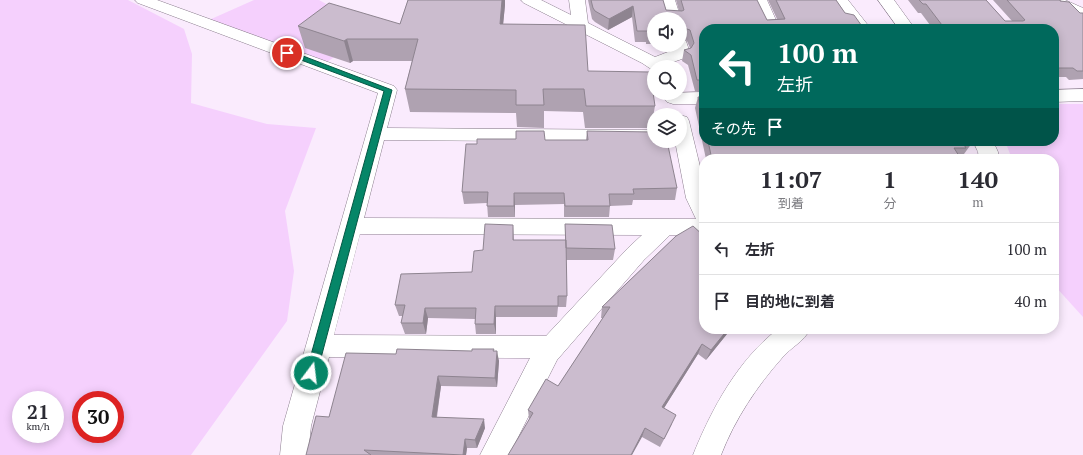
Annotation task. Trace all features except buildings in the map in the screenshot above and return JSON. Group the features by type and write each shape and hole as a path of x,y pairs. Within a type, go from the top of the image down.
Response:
{"street":[{"path":"143,0 388,90 297,426 294,455"},
{"path":"529,0 647,61"},
{"path":"577,0 580,25"},
{"path":"667,0 670,12"},
{"path":"759,0 770,24"},
{"path":"840,0 859,24"},
{"path":"886,0 903,24"},
{"path":"1053,0 1083,14"},
{"path":"666,60 682,52"},
{"path":"1059,84 1069,95"},
{"path":"674,102 699,99"},
{"path":"376,134 647,136"},
{"path":"687,146 699,183 697,198 699,203"},
{"path":"351,226 699,227"},
{"path":"494,455 538,369 553,347 605,288 665,227"},
{"path":"707,455 713,440 741,391 770,352 791,334"},
{"path":"318,346 553,347"}],"shaded area":[{"path":"0,0 128,0 184,29 192,54 191,103 267,124 316,128 285,211 294,271 287,321 191,455 0,455"},
{"path":"254,0 319,0 373,30 327,62 209,20"},
{"path":"1059,104 1083,104 1083,317 1059,291 1059,154 1010,154 1007,146 1059,146"}],"route":[{"path":"287,53 388,90 311,373"}]}
